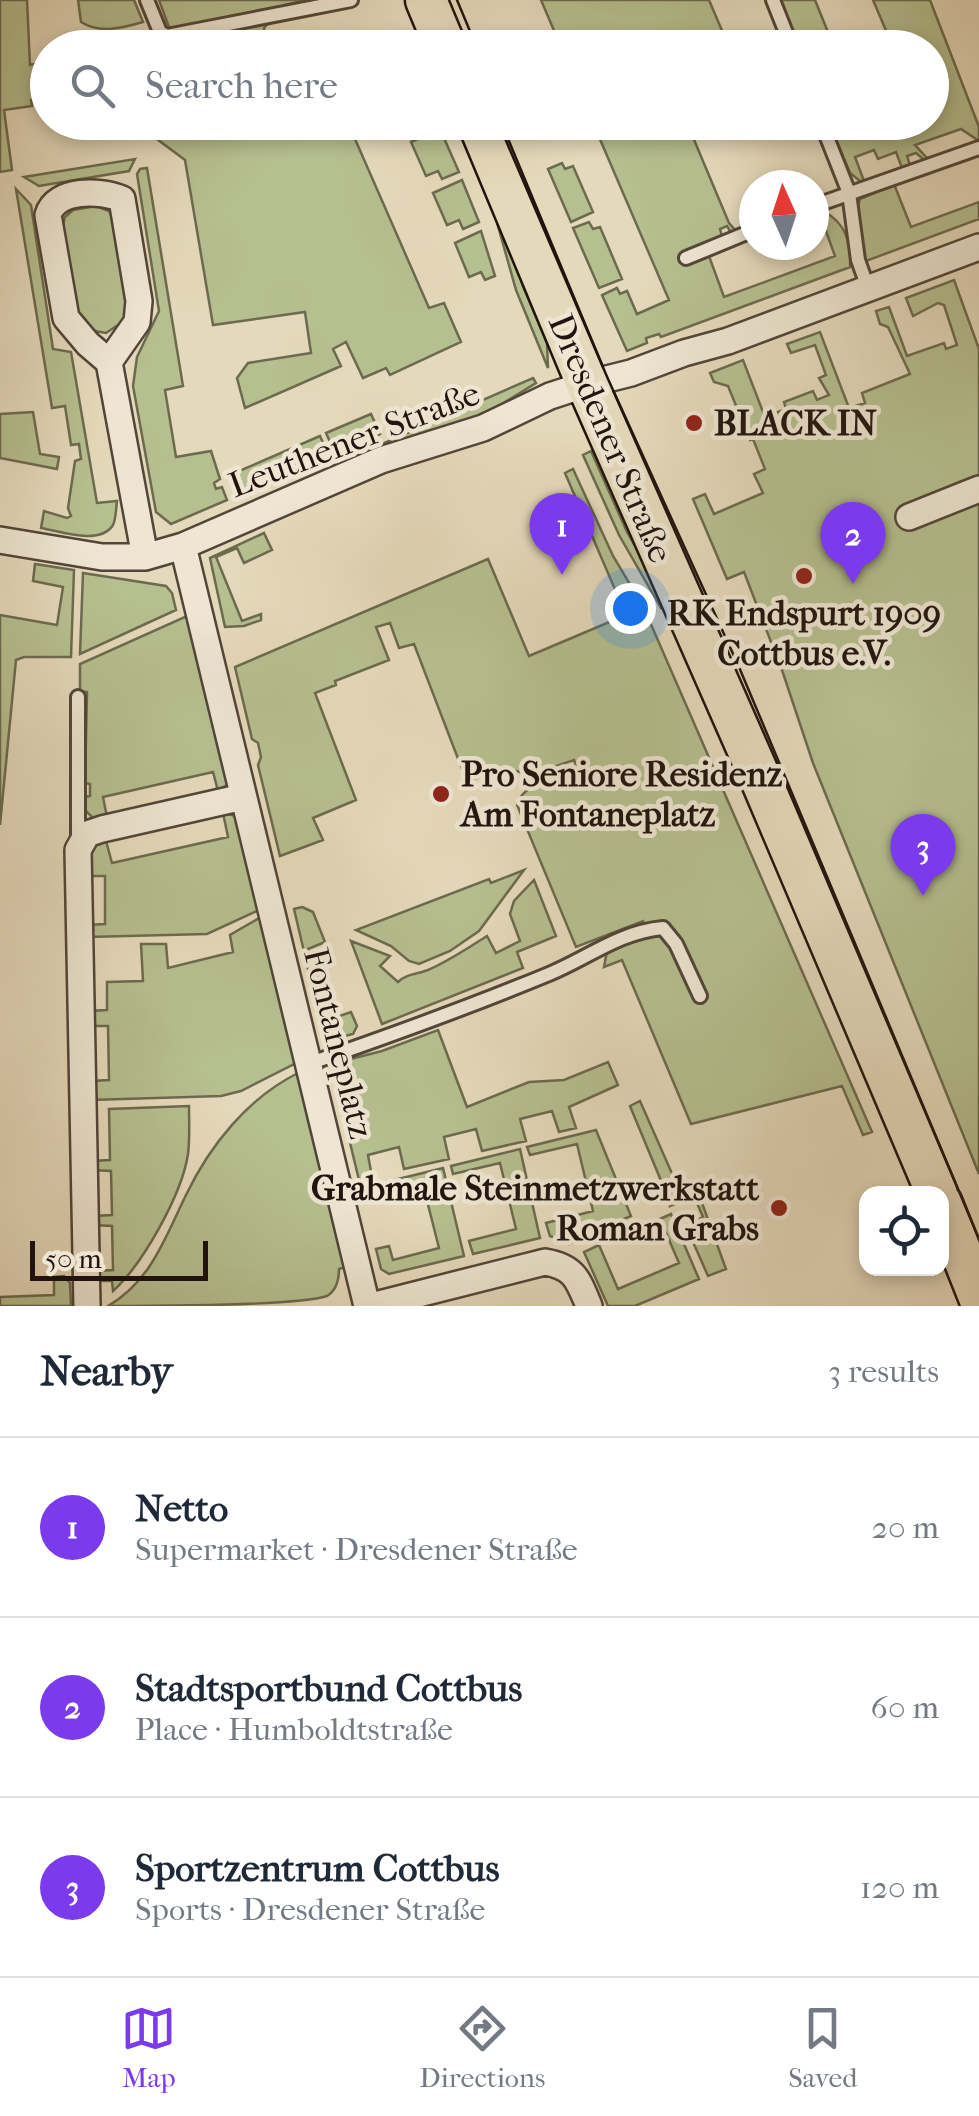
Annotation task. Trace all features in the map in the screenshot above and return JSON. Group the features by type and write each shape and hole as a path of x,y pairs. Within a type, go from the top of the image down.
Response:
{"main road":[{"path":"426,0 438,30"},
{"name":"Dresdener Straße","path":"485,140 934,1186"},
{"path":"949,1222 979,1297"}],"street":[{"path":"109,362 137,322 139,302 122,199 103,191 59,199 48,215 66,318 109,362 144,557"},
{"name":"Leuthener Straße","path":"0,540 102,557 144,557 183,546 242,507 483,428 550,396 728,341 979,247"},
{"path":"909,517 979,488"},
{"name":"Fontaneplatz","path":"183,546 369,1306"},
{"path":"87,1306 78,850 87,834 102,829 243,797"},
{"path":"369,1306 545,1262 563,1265 577,1278 589,1306"}],"lane":[{"path":"146,0 159,30"},
{"path":"198,30 351,0"},
{"path":"772,0 784,30"},
{"path":"828,140 850,193 858,260 868,288"},
{"path":"829,201 979,148"},
{"path":"686,258 739,236"},
{"path":"78,697 78,850"},
{"path":"308,1064 510,990 582,960 599,947 638,930 662,928 676,944 700,996"}],"green space":[{"path":"0,0 27,0 30,106 4,110 12,170 0,172"},
{"path":"78,0 134,0 143,22 111,29 88,26 81,22"},
{"path":"159,0 308,0 285,5 264,30 165,30 169,27"},
{"path":"541,0 709,0 722,30 554,30"},
{"path":"778,0 815,0 827,30 790,30"},
{"path":"873,0 930,0 942,30 886,30"},
{"path":"949,49 979,127 979,141 961,129 949,133"},
{"path":"158,140 355,140 429,308 444,303 461,342 390,375 386,368 363,378 346,342 333,349 341,366 245,408 237,378 248,363 311,353 305,312 213,325 185,160"},
{"path":"445,140 459,172 442,179 438,171 426,176 411,142"},
{"path":"462,140 470,140 503,216 523,286 547,343 548,368 516,290 494,212"},
{"path":"600,140 694,140 729,223 736,231 731,233 727,226 720,229 722,236 688,263 709,256 724,297 835,256 829,240 829,215 846,234 850,267 661,337 659,334 646,338 647,343 627,351 602,295 617,288 620,294 627,291 637,314 669,300"},
{"path":"836,140 929,140 915,145 928,159 916,153 907,156 910,165 902,168 896,152 878,159 874,150 855,157 864,181 850,173"},
{"path":"135,159 129,171 39,186 24,177"},
{"path":"562,163 565,169 573,166 593,212 571,222 548,169"},
{"path":"147,168 183,386 165,390 176,457 211,451 220,479 214,483 216,489 222,487 227,500 171,524 156,512 133,386 137,357 159,311 137,174"},
{"path":"462,180 479,222 463,229 459,220 447,225 433,193"},
{"path":"894,184 911,227 979,202 979,219 866,261 858,230 860,199"},
{"path":"16,189 31,205 53,349 71,352 97,503 117,501 113,525 99,535 79,536 41,528 44,511 71,516 68,508 75,461 81,459 79,444 71,445 65,406 52,408"},
{"path":"96,206 109,211 115,221 129,305 127,319 106,333 89,330 79,321 62,230 65,217 73,210"},
{"path":"589,222 593,229 600,227 622,279 599,288 573,228"},
{"path":"481,231 495,276 485,280 481,272 469,277 455,243"},
{"path":"954,280 979,349 979,1174 813,763 744,572 727,579 693,499 705,494 714,514 763,493 754,474 765,469 753,439 750,440 728,386 714,382 710,373 743,360 765,417 786,409 784,402 813,391 817,400 829,395 819,378 826,375 815,345 791,353 787,344 820,332 849,408 865,403 862,393 910,374 876,311 889,307 907,356 944,343 946,349 957,345 944,305 938,303 913,316 906,298"},
{"path":"533,378 536,383 484,415 383,447 382,444"},
{"path":"33,412 40,454 59,457 57,469 0,458 0,414"},
{"path":"371,414 375,423 369,426 380,434 335,453 326,433"},
{"path":"320,436 325,447 319,450 323,459 245,491 237,472"},
{"path":"591,451 627,532 669,604 661,608 619,535 583,455"},
{"path":"573,469 613,556 643,606 872,1132 863,1135 842,1086 691,1124 622,960 604,967 607,951 648,933 643,921 576,947 517,805 533,786 577,769 574,760 530,775 503,767 467,782 414,644 399,648 390,623 376,627 389,660 315,693 356,800 313,818 323,840 280,856 258,765 258,743 252,739 235,667 488,559 529,656 626,615 565,473"},
{"path":"264,533 272,550 244,563 237,548 216,557 242,621 261,614 261,620 225,627 210,558"},
{"path":"35,564 74,570 71,657 16,660 0,825 0,615 57,625 63,587 33,581"},
{"path":"83,573 166,586 176,610 80,654"},
{"path":"187,616 228,784 218,791 213,772 103,797 107,817 94,819 84,809 90,784 85,783 87,692 80,691 80,664"},
{"path":"223,813 236,816 259,910 207,934 87,937 87,925 105,924 105,876 86,876 88,849 106,841 112,863 228,837"},
{"path":"524,870 479,931 450,951 419,964 356,930 489,879 491,883"},
{"path":"534,880 556,936 517,952 523,968 382,1024 351,941 390,956 380,966 398,982 443,963 487,936 496,953 520,941 510,914 514,901"},
{"path":"302,907 313,912 325,942 308,949 334,1018 351,1012 357,1026 353,1034 325,1041 294,909"},
{"path":"261,917 296,1063 241,1091 221,1096 91,1100 90,1081 109,1080 108,1026 89,1026 89,1011 107,1010 107,982 143,981 141,944 166,944 168,968 233,952 230,935"},
{"path":"438,1030 467,1107 529,1082 564,1080 608,1062 618,1085 569,1107 576,1128 559,1132 552,1111 520,1119 526,1141 482,1151 476,1129 444,1137 449,1159 404,1169 399,1147 368,1155 372,1177 359,1180 331,1064 382,1051"},
{"path":"298,1073 346,1267 339,1269 333,1291 327,1296 286,1302 108,1306 146,1271 196,1176 232,1125 263,1096"},
{"path":"640,1101 674,1178 662,1183 630,1106"},
{"path":"189,1106 188,1154 170,1208 148,1246 113,1291 112,1281 94,1281 94,1271 113,1270 112,1226 93,1225 93,1216 112,1215 111,1171 92,1170 92,1161 110,1160 109,1109"},
{"path":"596,1130 631,1216 589,1234 586,1230 571,1236 573,1242 569,1244 550,1236 546,1223 593,1211 577,1144 530,1155 527,1147"},
{"path":"520,1149 540,1238 473,1254 469,1241 516,1229 500,1163 453,1174 451,1166"},
{"path":"443,1168 464,1256 389,1274 381,1269 376,1249 389,1246 393,1260 439,1248 422,1181 376,1192 374,1185"},
{"path":"694,1181 726,1269 708,1276 686,1226 703,1217 694,1196 670,1206 671,1192"},
{"path":"671,1214 699,1279 635,1306 608,1306 584,1252 599,1245 618,1289 679,1263 660,1219"},
{"path":"64,1276 70,1283 71,1306 0,1306 0,1297 54,1295 54,1277"}],"tram line":[{"path":"457,0 470,30"},
{"path":"506,140 608,379 739,667 979,1239"}],"place":[{"name":"BLACK IN","path":"694,423"},
{"name":"Netto","path":"562,575"},
{"name":"RK Endspurt 1909 Cottbus e.V.","path":"804,576"},
{"name":"Stadtsportbund Cottbus","path":"853,584"},
{"name":"Pro Seniore Residenz Am Fontaneplatz","path":"441,794"},
{"name":"Sportzentrum Cottbus","path":"923,896"},
{"name":"Grabmale Steinmetzwerkstatt Roman Grabs","path":"779,1208"}]}
